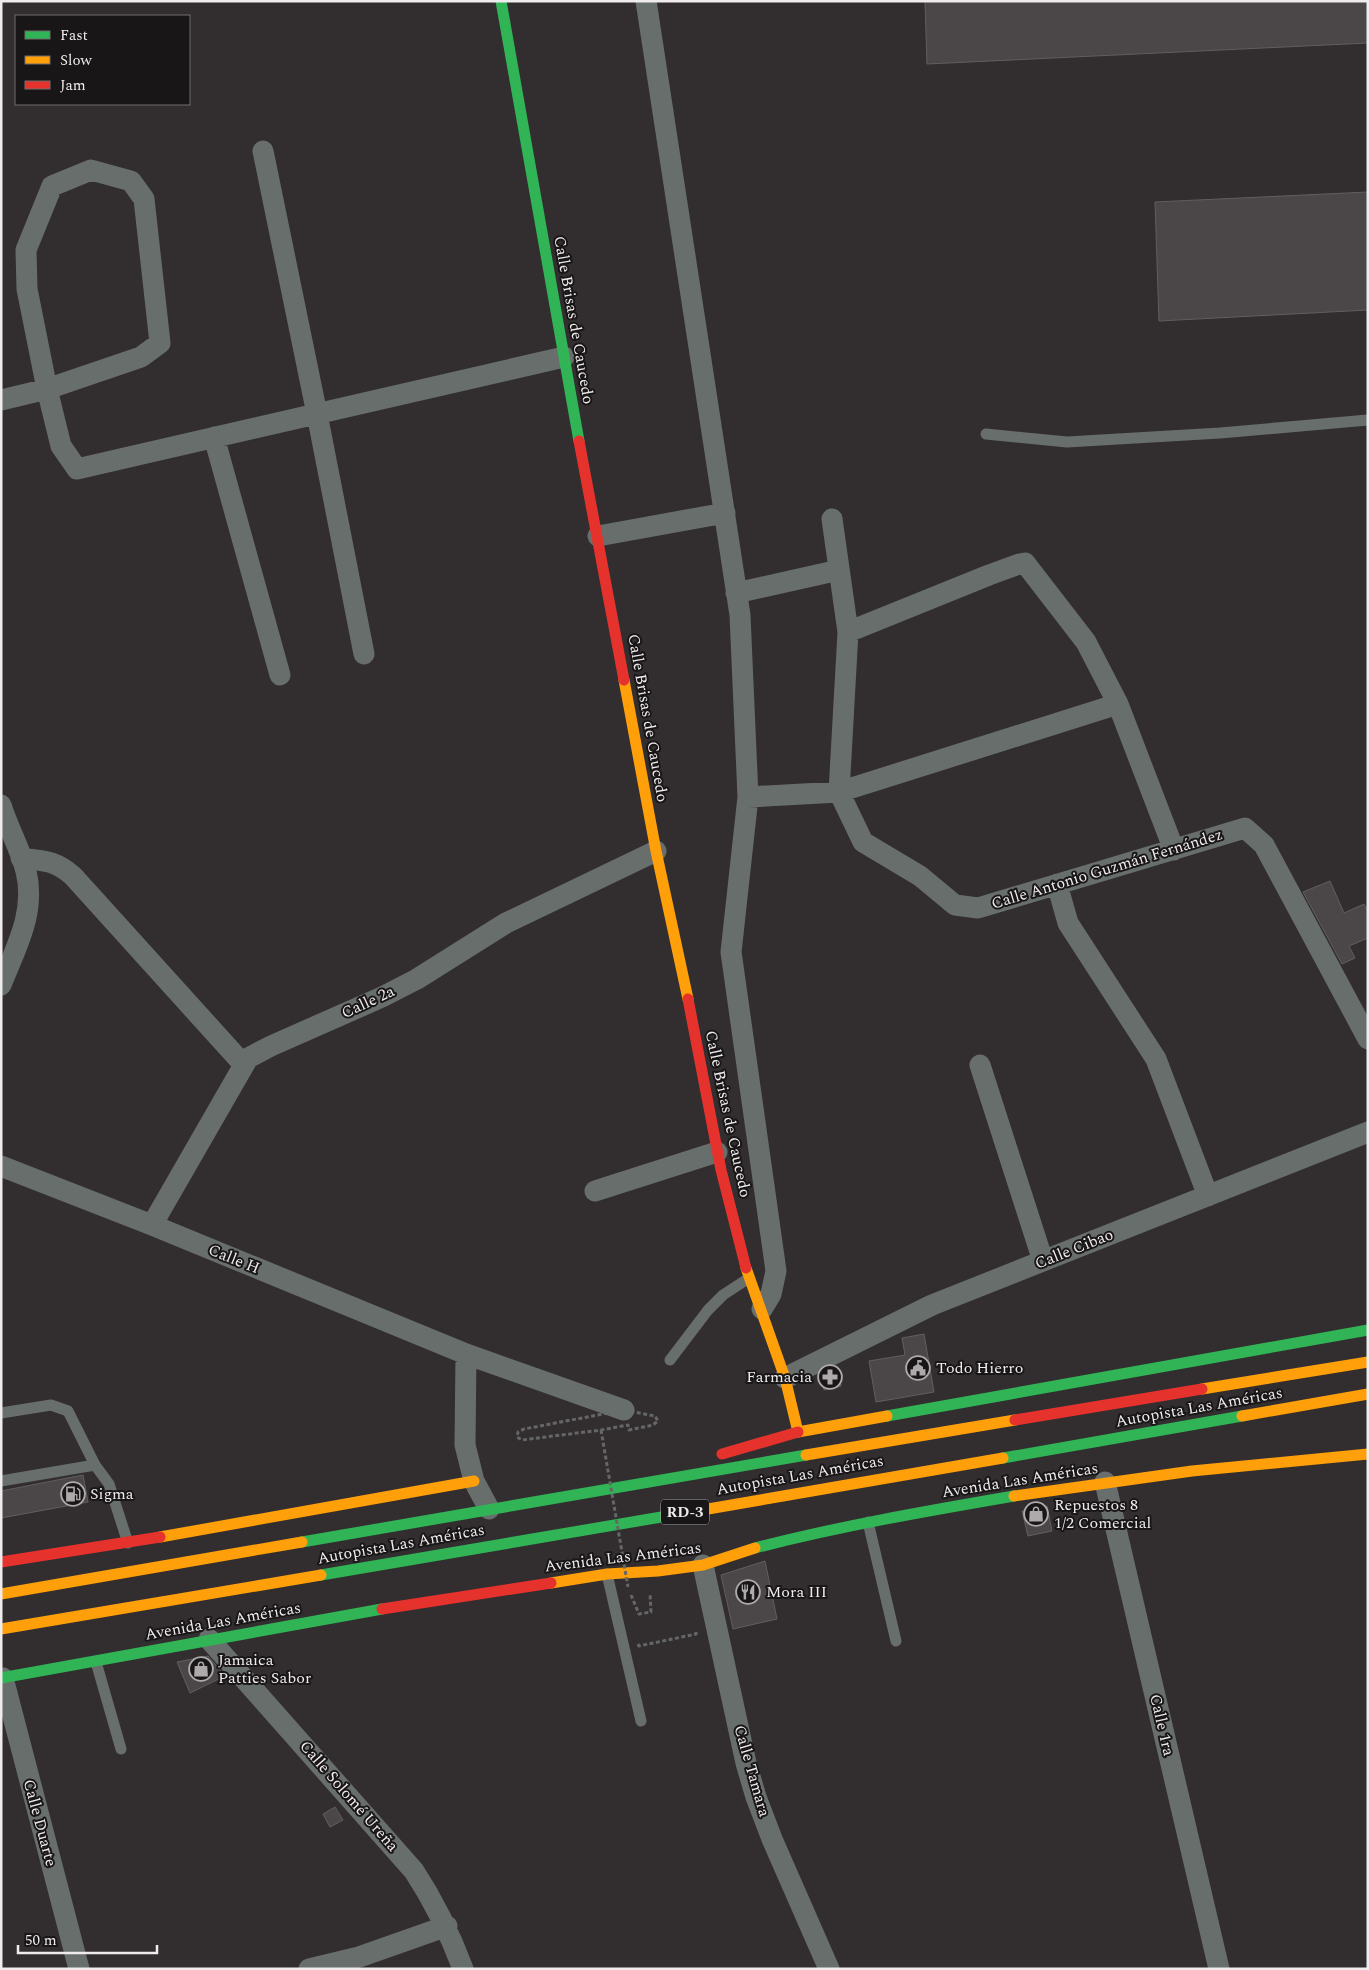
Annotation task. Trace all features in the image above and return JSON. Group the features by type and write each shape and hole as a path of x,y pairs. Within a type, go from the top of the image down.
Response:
{"main road":[{"name":"Calle Brisas de Caucedo","path":"501,1 564,357 656,851 700,1056 717,1152 749,1278 762,1309 785,1378 798,1432"},
{"path":"712,1457 798,1432 1368,1330"},
{"name":"Autopista Las Américas","path":"1,1594 608,1488 1368,1362"},
{"name":"Autopista Las Américas","path":"1,1629 1368,1394"},
{"path":"1126,1436 1271,1422"},
{"name":"Avenida Las Américas","path":"2,1678 403,1605 607,1574 658,1571 703,1565 754,1548 868,1522 1105,1482 1368,1454"},
{"path":"608,1488 693,1463"},
{"path":"1,1562 128,1543 474,1481"}],"street":[{"path":"646,1 740,615 748,797 731,952 776,1272 771,1294 762,1309"},
{"path":"263,151 364,654"},
{"path":"1,400 47,390 141,357 160,343 144,198 130,181 91,170 52,186 26,250 27,289 47,390 61,446 77,469 564,357"},
{"path":"214,438 280,675"},
{"path":"598,536 725,514"},
{"name":"Calle Antonio Guzmán Fernández","path":"832,519 848,632 839,792 863,842 920,876 955,905 978,908 1245,828 1264,845 1368,1039"},
{"path":"848,632 996,572 1024,563 1086,642 1118,704 1174,850"},
{"path":"736,593 839,570"},
{"path":"748,797 839,792 998,746 1118,704"},
{"path":"1,805 26,870 29,891 26,921 1,985"},
{"name":"Calle 2a","path":"152,1225 248,1058 382,997 417,979 506,923 656,851"},
{"path":"21,858 55,863 73,876 243,1064"},
{"path":"1057,884 1068,923 1156,1059 1208,1196"},
{"path":"980,1065 1043,1261"},
{"name":"Calle Cibao","path":"785,1378 932,1305 1368,1132"},
{"path":"595,1191 717,1152"},
{"name":"Calle H","path":"1,1166 152,1225 466,1354 624,1410"},
{"path":"466,1354 465,1445 474,1481 489,1509"},
{"name":"Calle 1ra","path":"1105,1482 1219,1969"},
{"name":"Calle Tamara","path":"703,1565 746,1763 756,1797 772,1839 829,1969"},
{"name":"Calle Solomé Ureña","path":"209,1640 414,1872 429,1893 447,1926 463,1969"},
{"name":"Calle Duarte","path":"2,1678 79,1969"},
{"path":"309,1969 359,1958 447,1926"}],"lane":[{"path":"986,434 1067,442 1220,433 1368,420"},
{"path":"670,1360 708,1310 724,1295 749,1278"},
{"path":"1,1413 51,1405 68,1411 95,1465 109,1484 128,1543"},
{"path":"1,1481 95,1465"},
{"path":"868,1522 896,1641"},
{"path":"607,1574 641,1721"},
{"path":"96,1662 121,1749"}],"path":[{"path":"550,1424 524,1429 518,1432 517,1437 522,1440 601,1430 630,1607"},
{"path":"628,1587 639,1614 651,1612 650,1592"},
{"path":"636,1636 639,1646 696,1634 695,1625"}],"building":[{"path":"925,1 1368,1 1368,43 927,64"},
{"path":"1368,192 1368,310 1159,321 1155,202"},
{"path":"1330,881 1344,913 1364,904 1368,912 1368,938 1349,946 1355,958 1342,964 1303,892"},
{"path":"924,1334 934,1392 876,1402 869,1361 905,1355 902,1338"},
{"name":"Farmacia","path":"837,1366 841,1386 824,1390 821,1374"},
{"path":"83,1475 88,1502 1,1518 1,1491"},
{"name":"Repuestos 8 1/2 Comercial","path":"1047,1506 1052,1531 1028,1536 1022,1511"},
{"name":"Mora III","path":"765,1561 777,1619 733,1629 721,1575"},
{"name":"Jamaica Patties Sabor","path":"208,1656 225,1676 190,1693 177,1662"},
{"path":"335,1807 343,1820 330,1827 323,1814"}],"traffic: fast":[{"path":"501,1 579,441"},
{"path":"887,1416 1368,1330"},
{"path":"1003,1458 1242,1416"},
{"path":"302,1542 806,1455"},
{"path":"755,1548 851,1526 1014,1496"},
{"path":"321,1575 679,1514"},
{"path":"1,1678 382,1609"}],"traffic: slow":[{"path":"624,680 656,851 688,999"},
{"path":"746,1268 785,1378 798,1432 887,1416"},
{"path":"1202,1389 1368,1362"},
{"path":"1242,1416 1368,1394"},
{"path":"806,1455 1015,1420"},
{"path":"1014,1496 1192,1471 1368,1454"},
{"path":"679,1514 1003,1458"},
{"path":"160,1537 474,1481"},
{"path":"1,1594 302,1542"},
{"path":"551,1583 607,1574 658,1571 703,1565 755,1548"},
{"path":"1,1629 321,1575"}],"traffic: jam":[{"path":"579,441 624,680"},
{"path":"688,999 721,1170 746,1268"},
{"path":"1015,1420 1202,1389"},
{"path":"722,1454 798,1432"},
{"path":"1,1562 160,1537"},
{"path":"382,1609 551,1583"}],"place":[{"name":"Todo Hierro","path":"918,1368"},
{"name":"Farmacia","path":"830,1377"},
{"name":"Sigma","path":"73,1494"},
{"name":"Repuestos 8 1/2 Comercial","path":"1036,1514"},
{"name":"Mora III","path":"748,1592"},
{"name":"Jamaica Patties Sabor","path":"201,1669"}]}
